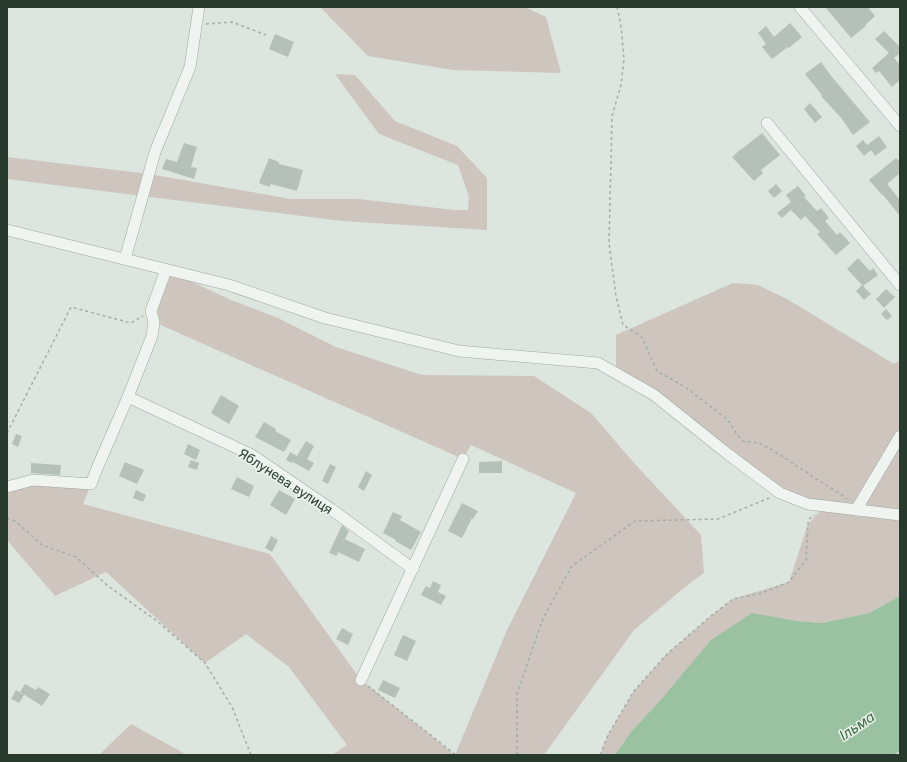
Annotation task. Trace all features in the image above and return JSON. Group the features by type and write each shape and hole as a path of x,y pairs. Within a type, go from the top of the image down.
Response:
{"street":[{"path":"125,259 155,152 190,67 199,7"},
{"path":"800,7 900,126"},
{"path":"767,123 900,285"},
{"path":"7,230 229,285 325,318 459,351 598,363 654,396 780,493 808,504 900,515"},
{"path":"7,487 33,480 91,484 152,336 154,322 152,311 166,270"},
{"name":"Яблунева вулиця","path":"128,397 252,455 413,569"},
{"path":"856,509 900,436"},
{"path":"361,680 463,459"}],"path":[{"path":"617,7 621,26 624,59 621,85 612,116 609,243 616,296 623,325 641,336 657,371 685,387 728,420 743,441 759,443 774,451 842,495 856,509"},
{"path":"196,25 232,22 266,35"},
{"path":"7,433 71,307 131,323 152,311"},
{"path":"517,755 517,694 543,618 572,566 635,521 718,519 780,493"},
{"path":"600,755 608,735 634,691 667,654 733,599 762,593 789,582 806,560 809,519 826,506"},
{"path":"7,518 15,521 42,545 76,557 108,586 157,621 205,663 232,707 251,755"},
{"path":"361,680 456,755"}],"shaded area":[{"path":"320,7 525,7 546,17 561,73 453,70 368,56"},
{"path":"335,74 355,75 395,121 457,146 487,178 487,230 342,221 7,179 7,157 149,174 291,199 359,199 454,210 468,210 469,197 458,165 379,134"},
{"path":"166,270 231,300 278,318 336,347 422,375 534,376 591,413 635,464 701,535 704,573 634,630 544,755 455,755 507,630 576,493 471,445 463,459 154,322"},
{"path":"733,283 758,285 787,299 894,364 900,360 900,596 869,613 822,623 796,621 664,696 630,733 615,755 600,755 608,735 634,691 667,654 733,599 789,582 808,524 825,506 780,493 616,374 616,335"},
{"path":"33,480 91,484 83,504 270,554 361,680 455,755 332,755 347,745 289,667 246,634 205,663 106,572 55,596 7,540 7,487"},
{"path":"131,724 187,755 99,755"}],"water":[{"name":"Ільма","path":"900,596 900,751 894,755 615,755 630,733 664,696 711,640 752,613 796,621 822,623 869,613"}],"building":[{"path":"825,7 868,7 875,16 865,25 866,26 851,38"},
{"path":"790,23 802,37 772,59 762,47 766,44 758,33 766,26 774,37"},
{"path":"884,31 900,47 900,53 894,58 900,65 900,80 892,87 879,71 876,73 872,68 889,53 875,39"},
{"path":"275,34 294,42 288,57 269,49"},
{"path":"821,62 870,122 853,135 842,119 821,96 822,95 805,74"},
{"path":"810,103 822,117 815,123 804,109"},
{"path":"762,133 780,155 761,170 763,173 754,181 732,157"},
{"path":"879,136 887,147 875,156 871,150 864,156 856,146 863,140 867,145"},
{"path":"184,143 197,147 191,167 197,168 194,179 162,169 166,159 177,162"},
{"path":"269,158 279,162 279,164 303,170 297,191 271,184 269,187 259,183"},
{"path":"896,158 900,162 900,173 887,184 900,200 900,216 869,180"},
{"path":"776,184 782,191 774,198 768,191"},
{"path":"798,186 806,196 804,197 817,211 821,208 829,218 825,221 837,235 840,232 850,243 836,255 817,234 820,232 805,216 801,220 791,210 782,218 777,213 791,202 786,195"},
{"path":"858,258 870,271 873,268 878,275 863,286 871,294 864,300 856,291 862,285 847,269"},
{"path":"886,289 895,297 884,308 876,299"},
{"path":"886,309 892,316 887,320 881,314"},
{"path":"221,395 239,406 229,424 211,413"},
{"path":"264,422 276,429 275,431 291,440 284,452 255,437"},
{"path":"16,434 22,436 18,447 12,444"},
{"path":"306,441 314,446 307,459 314,463 309,471 293,462 292,463 286,460 290,452 297,456"},
{"path":"188,444 200,450 196,460 184,454"},
{"path":"191,460 199,463 197,470 188,467"},
{"path":"502,461 502,473 479,473 479,462"},
{"path":"125,462 144,470 137,484 119,476"},
{"path":"31,463 61,465 60,475 31,473"},
{"path":"330,464 336,467 328,484 322,481"},
{"path":"366,471 372,475 364,491 358,487"},
{"path":"237,477 254,486 249,497 231,489"},
{"path":"136,490 146,495 143,502 133,498"},
{"path":"279,490 295,499 286,515 270,505"},
{"path":"462,503 478,511 473,519 472,518 462,538 448,531"},
{"path":"393,512 402,516 400,520 421,532 411,550 383,533"},
{"path":"342,525 349,531 345,539 365,549 359,562 338,552 337,556 329,553"},
{"path":"271,536 278,540 272,552 265,548"},
{"path":"433,581 441,585 438,592 446,596 441,605 421,595 426,586 430,588"},
{"path":"342,628 353,634 348,645 336,639"},
{"path":"403,635 416,641 407,661 394,655"},
{"path":"383,680 400,688 395,698 378,690"},
{"path":"25,684 36,690 38,687 50,694 42,706 20,692"},
{"path":"16,690 24,695 19,703 11,699"}]}
